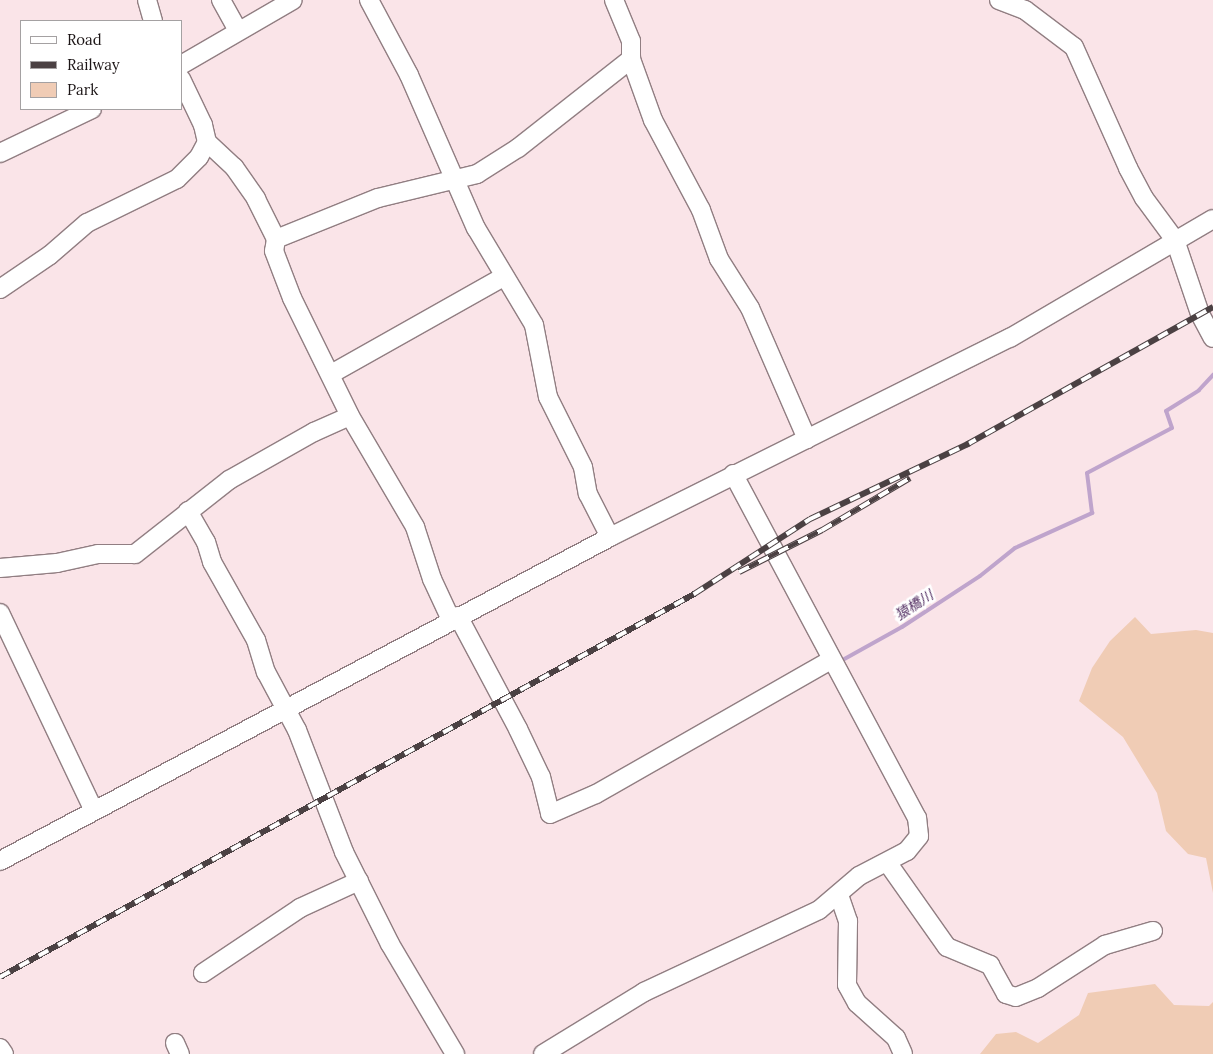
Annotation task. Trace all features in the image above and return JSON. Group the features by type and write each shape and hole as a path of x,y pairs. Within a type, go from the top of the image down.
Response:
{"street":[{"path":"147,0 153,20"},
{"path":"221,0 238,31"},
{"path":"182,64 293,0"},
{"path":"369,0 409,75 456,182 503,277 534,325 548,397 583,467 588,494 610,537"},
{"path":"614,0 631,41 631,59 653,120 701,210 719,259 750,308 807,439"},
{"path":"999,0 1025,10 1074,47 1128,168 1144,198 1176,240 1200,314 1213,338"},
{"path":"276,238 378,198 456,182 477,174 518,148 631,59"},
{"path":"182,81 204,125 207,142 239,175 256,199 276,238 274,252 280,271 350,416 414,528 432,580 537,769 550,814 596,794 832,664"},
{"path":"0,153 90,110"},
{"path":"0,289 50,255 87,223 177,180 199,157 207,142"},
{"path":"0,861 93,809 610,537 733,474 1010,338 1213,219"},
{"path":"331,374 503,277"},
{"path":"0,568 57,563 98,554 135,554 229,480 314,432 350,416"},
{"path":"543,1054 644,992 819,910 840,895 859,876 907,851 919,836 917,818 832,664 733,474"},
{"path":"188,511 206,542 212,562 256,640 266,672 297,730 344,852 390,944 454,1054"},
{"path":"0,613 93,809"},
{"path":"887,862 948,947 990,965 1006,994 1016,997 1038,988 1105,945 1153,931"},
{"path":"203,973 300,908 359,881"},
{"path":"840,895 848,921 847,985 857,1004 896,1038 903,1054"},
{"path":"0,1048 4,1054"}],"green space":[{"path":"1135,617 1151,634 1196,630 1213,633 1213,893 1206,858 1188,854 1166,831 1157,793 1123,737 1079,701 1092,668 1110,641"},
{"path":"1155,984 1174,1005 1209,1006 1213,1002 1213,1054 980,1054 996,1034 1016,1032 1038,1043 1079,1015 1088,993"}],"waterway":[{"name":"猿橋川","path":"839,662 902,627 980,576 1015,548 1092,513 1087,473 1172,428 1166,411 1199,390 1213,375"}],"railway":[{"path":"966,445 1213,307"},
{"path":"0,977 694,594 810,519 970,443"},
{"path":"739,572 822,530 910,478"}]}
